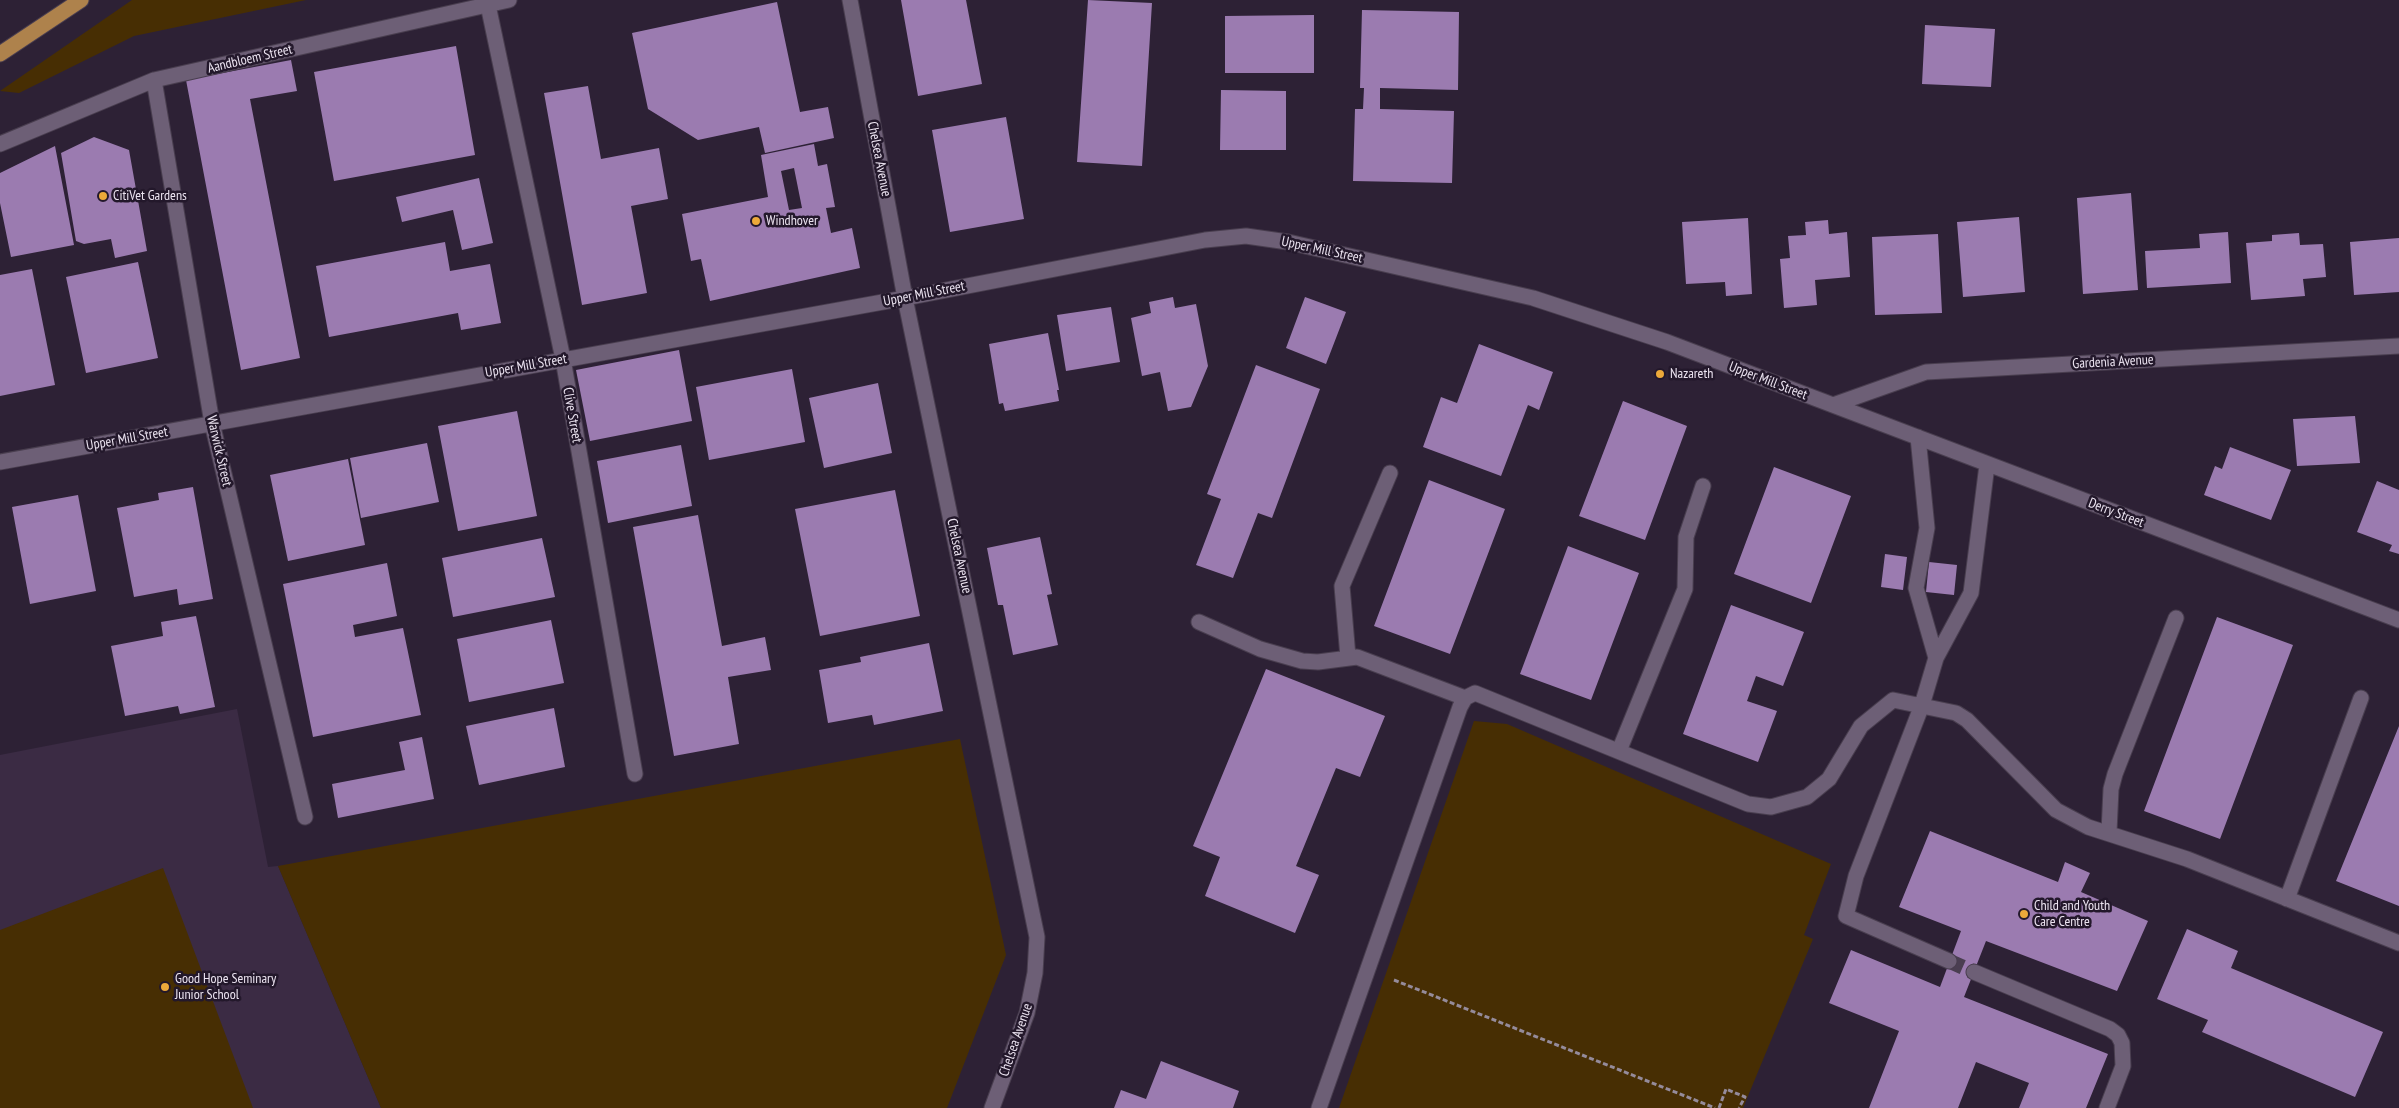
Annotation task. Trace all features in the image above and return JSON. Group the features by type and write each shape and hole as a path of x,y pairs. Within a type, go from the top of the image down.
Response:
{"main road":[{"path":"0,54 80,0"}],"street":[{"name":"Aandbloem Street","path":"0,144 154,80 486,3 509,0"},
{"name":"Chelsea Avenue","path":"850,0 905,298 1037,937 1035,973 1027,1014 992,1108"},
{"name":"Clive Street","path":"486,3 563,359 635,774"},
{"name":"Warwick Street","path":"154,80 212,423 305,817"},
{"name":"Upper Mill Street","path":"0,462 905,298 1205,240 1246,236 1288,242 1533,298 1674,345 1832,406"},
{"name":"Gardenia Avenue","path":"1832,406 1926,372 2399,346"},
{"name":"Derry Street","path":"1832,406 2399,620"},
{"path":"1918,438 1927,528 1916,588 1936,658"},
{"path":"1949,961 1846,916 1856,876 1922,705 1936,658 1971,593 1987,464"},
{"path":"1348,657 1342,586 1390,473"},
{"path":"1619,751 1685,589 1686,538 1703,486"},
{"path":"2108,832 2115,774 2176,618"},
{"path":"1199,622 1260,650 1302,661 1318,662 1357,657 1466,698"},
{"path":"1319,1108 1451,730 1466,698 1475,693 1748,804 1771,808 1807,797 1829,779 1861,726 1894,700 1956,713 1967,720 2056,810 2088,827 2187,859 2399,943"},
{"path":"2287,899 2361,698"},
{"path":"1974,972 2110,1029 2118,1035 2122,1042 2123,1066 2107,1108"}],"path":[{"path":"1367,970 1717,1108 1726,1089 1745,1097 1739,1108"}],"shaded area":[{"path":"132,0 306,0 134,36 19,93 0,91"},
{"name":"Good Hope Seminary Junior School","path":"237,709 268,867 278,866 381,1108 0,1108 0,755"},
{"path":"1474,721 1507,724 1831,864 1804,935 1813,939 1743,1108 1339,1108"},
{"path":"960,739 1006,955 947,1108 381,1108 278,866"},
{"path":"163,868 253,1108 0,1108 0,930"}],"building":[{"path":"901,0 966,0 982,84 918,96"},
{"path":"1088,0 1152,3 1142,166 1077,162"},
{"path":"777,2 800,112 828,107 834,138 765,153 759,127 698,140 648,109 632,33"},
{"path":"1362,10 1459,12 1458,90 1380,88 1380,109 1454,111 1452,183 1353,181 1355,109 1363,109 1364,88 1360,88"},
{"path":"1314,15 1314,73 1225,73 1225,16"},
{"path":"1925,25 1995,29 1991,87 1922,84"},
{"path":"456,46 475,155 334,181 314,72"},
{"path":"291,60 297,91 250,99 300,358 241,370 186,80"},
{"path":"588,86 601,159 659,148 668,199 631,206 647,293 582,305 544,93"},
{"path":"1221,90 1286,91 1286,150 1220,150"},
{"path":"1006,117 1024,219 950,232 932,130"},
{"name":"CitiVet Gardens","path":"94,137 129,150 147,251 115,258 111,239 84,244 76,241 61,153"},
{"name":"Windhover","path":"814,144 818,166 827,164 835,207 826,208 831,233 852,228 860,268 710,301 701,259 691,261 682,214 768,197 761,155","holes":["794,168 802,208 789,210 781,171"]},
{"path":"55,146 74,245 11,257 0,203 0,173"},
{"path":"479,178 493,243 462,250 453,210 402,222 396,197"},
{"path":"2131,193 2138,290 2083,294 2077,198"},
{"path":"2019,217 2025,292 1963,297 1957,222"},
{"path":"1748,218 1752,294 1726,296 1725,282 1686,284 1682,222"},
{"path":"1828,220 1829,234 1847,232 1850,277 1815,280 1817,305 1784,308 1780,259 1790,258 1788,236 1806,235 1805,222"},
{"path":"2228,232 2231,283 2147,288 2145,251 2200,248 2199,234"},
{"path":"2299,233 2300,245 2323,244 2326,277 2303,279 2305,296 2251,300 2246,243 2272,241 2272,235"},
{"path":"1938,234 1942,313 1875,315 1872,237"},
{"path":"2399,238 2399,292 2354,295 2350,242"},
{"path":"445,242 450,271 490,264 501,323 461,330 458,313 329,337 316,266"},
{"path":"138,262 158,358 86,373 66,277"},
{"path":"32,269 55,385 0,396 0,275"},
{"path":"1173,297 1175,308 1196,304 1208,366 1191,407 1168,411 1160,372 1142,376 1131,318 1151,313 1149,302"},
{"path":"1305,297 1346,312 1326,364 1286,348"},
{"path":"1111,307 1120,362 1066,371 1057,315"},
{"path":"1048,333 1059,390 1057,390 1059,401 1005,411 1003,403 999,404 989,344"},
{"path":"1479,344 1553,372 1539,410 1528,405 1501,476 1423,447 1441,397 1457,403"},
{"path":"679,350 692,421 590,441 576,370"},
{"path":"1256,365 1320,389 1272,518 1258,513 1233,578 1196,565 1221,499 1207,494"},
{"path":"792,369 805,442 709,460 696,387"},
{"path":"878,383 892,453 824,468 809,398"},
{"path":"1623,401 1687,426 1645,540 1579,516"},
{"path":"517,411 537,516 458,531 438,426"},
{"path":"2355,416 2360,463 2297,466 2293,419"},
{"path":"427,443 439,502 361,518 350,458"},
{"path":"681,445 692,506 608,523 597,461"},
{"path":"2230,447 2291,470 2271,520 2204,495 2215,466 2222,469"},
{"path":"348,459 365,545 288,561 270,475"},
{"path":"1774,467 1851,496 1811,603 1734,574"},
{"path":"1429,480 1505,509 1450,654 1374,626"},
{"path":"2377,481 2399,490 2399,554 2389,551 2392,545 2357,532"},
{"path":"193,487 213,599 179,605 177,589 134,597 117,508 159,500 158,493"},
{"path":"895,490 920,616 820,636 795,509"},
{"path":"78,495 96,591 30,604 12,507"},
{"path":"698,515 722,646 765,637 771,670 728,677 739,744 674,756 633,527"},
{"path":"1040,537 1052,594 1047,595 1058,645 1013,655 1003,605 998,605 987,548"},
{"path":"542,538 555,597 453,617 442,558"},
{"path":"1568,546 1639,573 1591,700 1520,674"},
{"path":"1885,554 1907,557 1903,590 1881,587"},
{"path":"1929,562 1957,565 1954,595 1926,592"},
{"path":"387,563 397,616 353,625 355,637 403,628 421,715 313,737 283,584"},
{"path":"1731,605 1804,632 1783,686 1756,676 1747,701 1777,711 1758,762 1683,734"},
{"path":"196,616 215,707 180,714 178,706 125,716 111,646 163,636 161,622"},
{"path":"2217,617 2293,645 2220,839 2144,811"},
{"path":"551,620 564,683 469,702 457,639"},
{"path":"929,643 943,711 874,725 872,715 828,723 819,670 861,662 860,657"},
{"path":"1266,669 1385,716 1360,777 1336,768 1296,866 1319,875 1295,933 1205,896 1220,857 1193,846"},
{"path":"554,708 565,767 479,785 466,726"},
{"path":"2399,726 2399,906 2336,881"},
{"path":"422,737 434,799 338,818 332,784 405,770 399,742"},
{"path":"1930,831 2058,882 2065,862 2090,873 2081,892 2148,921 2117,991 1986,941 1964,997 2108,1054 2086,1108 2019,1108 2029,1083 1976,1062 1958,1108 1869,1108 1899,1031 1829,1003 1851,950 1940,987 1961,931 1899,907"},
{"path":"2187,929 2238,951 2231,968 2383,1032 2355,1097 2202,1032 2208,1020 2157,999"},
{"path":"1161,1061 1239,1091 1233,1108 1114,1108 1121,1090 1146,1099"}],"tunnel":[{"path":"1949,961 1974,972"}],"place":[{"name":"CitiVet Gardens","path":"103,196"},
{"name":"Windhover","path":"756,221"},
{"name":"Nazareth","path":"1660,374"},
{"name":"Child and Youth Care Centre","path":"2024,914"},
{"name":"Good Hope Seminary Junior School","path":"165,987"}]}
